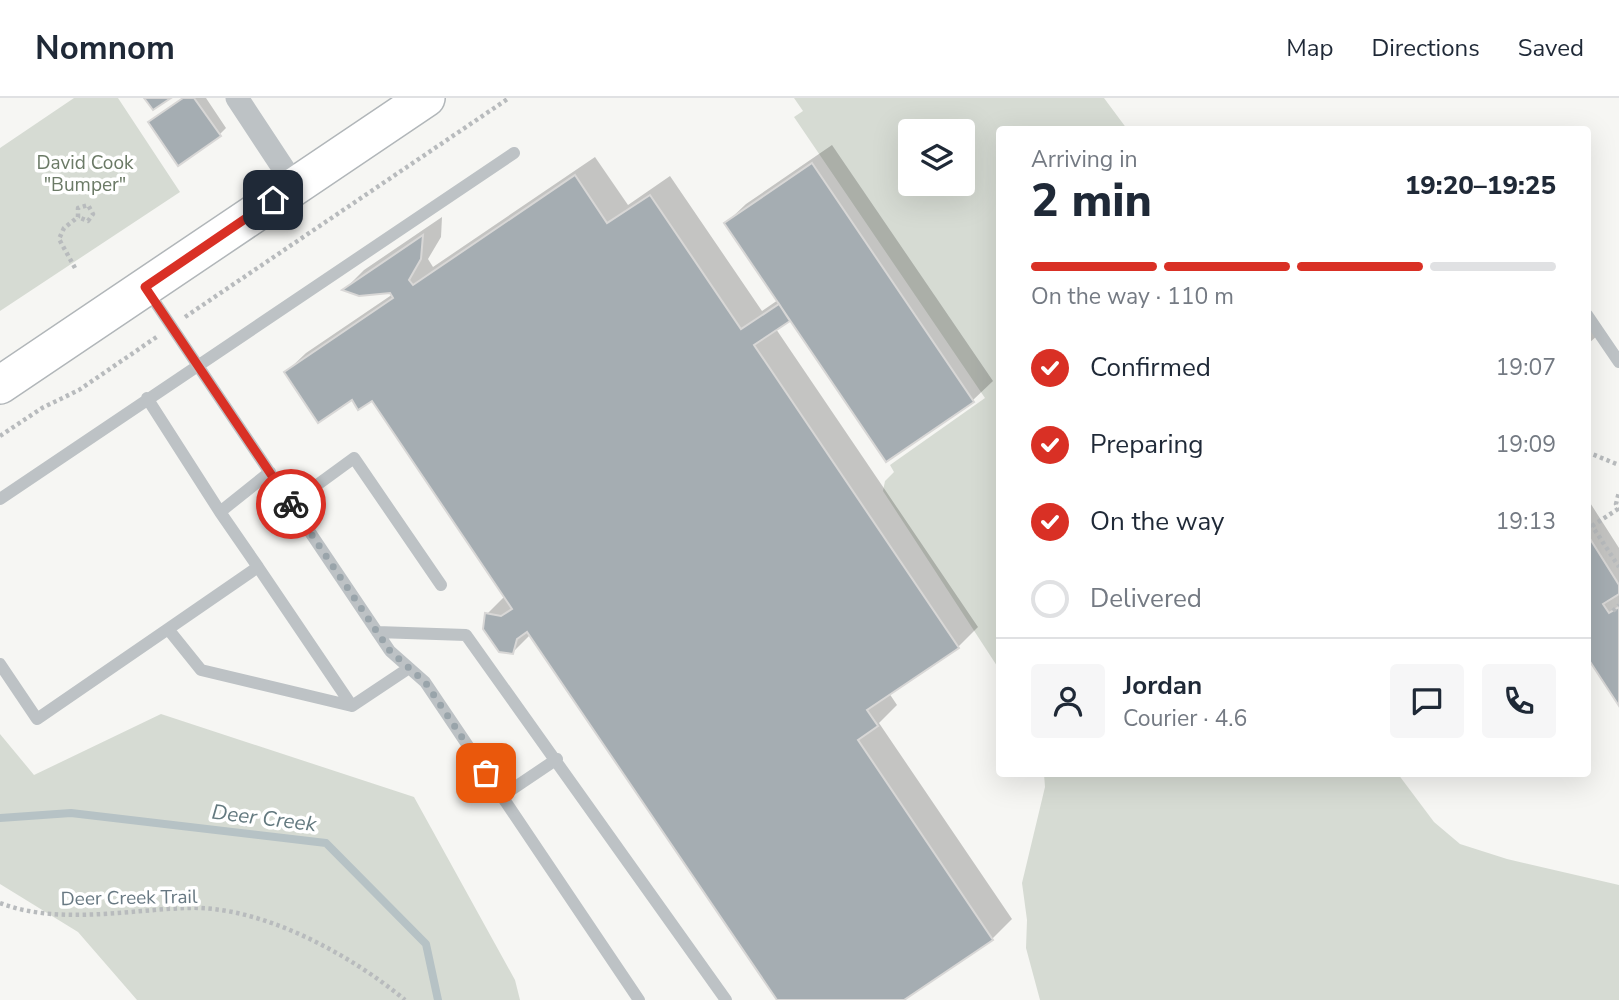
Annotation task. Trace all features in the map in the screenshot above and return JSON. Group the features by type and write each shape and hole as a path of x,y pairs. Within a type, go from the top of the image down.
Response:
{"main road":[{"path":"0,385 426,98"}],"street":[{"path":"237,98 295,186"}],"lane":[{"path":"0,499 514,153"},
{"path":"145,287 390,651 425,682 639,1000"},
{"path":"1591,321 1619,362"},
{"path":"147,398 220,512 352,706"},
{"path":"291,504 354,458 441,585"},
{"path":"220,512 270,472"},
{"path":"0,664 37,719 258,567"},
{"path":"168,629 201,670 352,706 410,668"},
{"path":"377,632 466,635 519,705 726,1000"},
{"path":"502,796 557,759"}],"path":[{"path":"0,436 42,408 79,390 509,98"},
{"path":"75,268 59,239 64,228 78,217"},
{"path":"1591,454 1619,465"},
{"path":"1619,492 1616,499 1618,510 1592,526 1619,567"},
{"path":"1613,611 1619,605"},
{"name":"Deer Creek Trail","path":"0,903 24,910 90,914 191,908 267,920 367,970 405,1000"}],"green space":[{"name":"David Cook \"Bumper\"","path":"74,98 118,98 180,192 0,311 0,148"},
{"path":"794,98 1104,98 1125,126 996,126 996,664 883,491 885,481 894,472 890,465 985,398 794,117 803,111"},
{"path":"161,714 414,797 515,980 520,1000 137,1000 78,932 0,884 0,734 34,775"},
{"path":"1044,777 1400,777 1434,822 1460,844 1507,859 1619,885 1619,1000 1040,1000 1026,948 1027,920 1022,883 1045,787"}],"building":[{"path":"144,98 171,98 153,110"},
{"path":"183,98 194,98 221,136 178,166 148,122"},
{"path":"812,163 974,402 886,462 724,223"},
{"path":"575,175 607,223 650,195 741,329 779,304 790,321 754,345 959,648 867,710 878,726 858,740 993,940 904,1000 777,1000 527,632 517,639 513,654 499,652 483,629 485,613 501,616 512,609 372,401 358,410 352,400 318,423 284,372 393,298 390,293 359,296 342,290 423,235 421,259 409,280 413,285"},
{"path":"1591,540 1619,585 1619,594 1603,604 1609,613 1619,607 1619,706 1591,663"}],"waterway":[{"name":"Deer Creek","path":"0,818 71,813 326,843 426,944 438,1000"}],"way so far":[{"path":"291,504 390,651 425,682 486,773"}],"route":[{"path":"273,200 145,287 291,504"}]}
